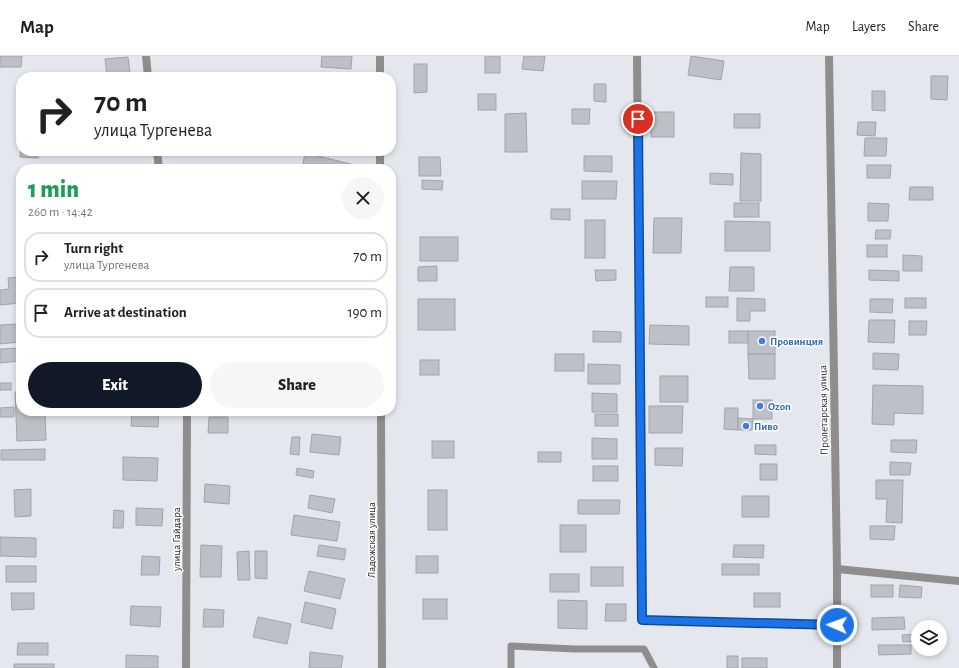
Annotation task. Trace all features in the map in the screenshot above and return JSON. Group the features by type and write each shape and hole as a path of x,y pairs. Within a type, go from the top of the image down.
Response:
{"street":[{"path":"146,56 148,72"},
{"path":"380,56 380,72"},
{"path":"637,56 642,620 837,625"},
{"name":"Пролетарская улица","path":"829,56 837,569 837,668"},
{"name":"улица Гайдара","path":"186,668 187,416"},
{"name":"Ладожская улица","path":"381,416 382,668"},
{"path":"837,569 959,581"}],"lane":[{"path":"511,668 511,646 576,649 644,649 654,668"}],"building":[{"path":"0,56 22,56 21,67 0,67"},
{"path":"322,56 352,56 351,69 321,67"},
{"path":"485,56 500,56 500,73 485,73"},
{"path":"524,56 545,56 543,71 522,69"},
{"path":"691,56 724,61 721,80 688,75"},
{"path":"128,57 130,72 107,72 105,59"},
{"path":"414,64 427,64 427,92 414,93"},
{"path":"931,76 948,76 947,100 931,99"},
{"path":"594,84 606,84 606,102 594,101"},
{"path":"872,91 885,91 885,111 872,110"},
{"path":"478,94 496,94 496,110 478,110"},
{"path":"572,109 590,109 589,124 572,124"},
{"path":"651,112 674,112 674,137 651,137"},
{"path":"526,113 527,152 505,152 505,114"},
{"path":"734,114 760,114 760,128 734,128"},
{"path":"858,122 876,122 875,136 857,135"},
{"path":"865,138 887,138 886,156 864,156"},
{"path":"741,153 761,154 761,201 740,201"},
{"path":"38,156 38,158 20,157"},
{"path":"304,156 318,156 351,164 303,164"},
{"path":"584,156 612,156 612,172 584,171"},
{"path":"419,157 440,157 441,176 419,176"},
{"path":"867,165 891,165 890,178 867,178"},
{"path":"710,173 733,174 733,185 710,184"},
{"path":"422,180 443,181 442,190 422,189"},
{"path":"582,181 617,181 616,199 582,199"},
{"path":"910,187 933,187 933,200 909,200"},
{"path":"734,203 759,203 759,217 734,217"},
{"path":"868,203 889,204 888,221 868,221"},
{"path":"551,209 570,209 570,220 551,219"},
{"path":"654,218 682,218 681,253 653,253"},
{"path":"585,220 605,220 605,258 585,258"},
{"path":"725,221 770,222 770,251 725,251"},
{"path":"876,230 891,230 890,239 875,239"},
{"path":"420,237 458,237 458,261 420,261"},
{"path":"867,245 887,245 887,257 867,257"},
{"path":"903,255 922,256 922,271 903,271"},
{"path":"437,266 437,281 418,281 418,267"},
{"path":"730,267 754,267 754,291 729,291"},
{"path":"595,270 616,270 616,280 596,281"},
{"path":"869,270 899,271 899,281 869,280"},
{"path":"16,277 16,303 0,305 0,290 9,289 8,278"},
{"path":"706,297 728,297 728,307 706,307"},
{"path":"737,298 765,299 765,311 750,311 750,321 737,321"},
{"path":"905,298 926,298 926,308 905,308"},
{"path":"418,299 455,299 455,330 418,330"},
{"path":"870,299 893,299 892,313 870,312"},
{"path":"869,320 895,320 894,343 868,342"},
{"path":"909,321 927,321 926,335 909,335"},
{"path":"16,324 16,342 0,344 0,325"},
{"path":"650,325 689,326 689,345 649,344"},
{"path":"593,331 621,332 621,342 593,342"},
{"path":"729,331 748,331 748,343 729,343"},
{"path":"748,331 775,331 775,354 748,354"},
{"path":"16,348 16,361 0,363 0,349"},
{"path":"873,353 899,354 898,370 873,369"},
{"path":"555,354 584,354 584,371 555,371"},
{"path":"748,354 775,354 775,379 749,379"},
{"path":"420,360 439,360 439,375 420,375"},
{"path":"588,364 620,365 620,384 588,384"},
{"path":"660,376 688,376 688,402 660,402"},
{"path":"0,383 11,383 11,390 0,390"},
{"path":"873,385 923,386 923,414 894,413 894,425 872,424"},
{"path":"15,392 16,416 45,416 46,440 17,441"},
{"path":"592,393 617,394 617,412 592,412"},
{"path":"753,400 772,400 772,419 753,419"},
{"path":"649,406 683,406 682,433 649,433"},
{"path":"14,407 14,417 0,417 0,408"},
{"path":"725,408 738,408 738,430 724,429"},
{"path":"595,414 618,414 618,426 595,426"},
{"path":"132,416 159,416 158,427 131,426"},
{"path":"209,417 228,417 228,433 208,433"},
{"path":"738,418 753,419 752,430 738,430"},
{"path":"312,434 341,437 339,455 310,452"},
{"path":"292,437 300,437 299,455 290,454"},
{"path":"592,438 617,439 617,459 592,459"},
{"path":"891,440 917,440 916,453 891,452"},
{"path":"432,441 454,441 454,458 432,458"},
{"path":"755,445 776,445 776,455 755,454"},
{"path":"655,448 683,448 682,466 655,465"},
{"path":"45,449 45,460 1,460 1,450"},
{"path":"538,452 561,452 561,462 538,462"},
{"path":"123,457 158,458 157,481 123,480"},
{"path":"890,462 911,463 910,475 890,475"},
{"path":"760,464 777,464 777,480 760,480"},
{"path":"593,466 618,466 618,481 593,481"},
{"path":"297,468 314,471 313,478 296,475"},
{"path":"876,480 903,480 902,523 886,522 887,499 876,499"},
{"path":"205,484 230,486 229,504 204,502"},
{"path":"31,489 31,516 15,517 14,490"},
{"path":"428,490 447,490 447,530 428,530"},
{"path":"310,495 335,499 332,513 308,508"},
{"path":"742,496 769,496 769,517 742,517"},
{"path":"578,500 620,500 619,514 578,514"},
{"path":"136,508 163,509 162,526 136,525"},
{"path":"114,510 124,511 123,528 113,528"},
{"path":"294,515 340,522 337,541 291,535"},
{"path":"560,525 586,525 586,552 560,552"},
{"path":"870,526 895,526 894,540 870,539"},
{"path":"0,537 36,538 36,557 0,556"},
{"path":"201,545 222,546 221,577 200,577"},
{"path":"319,545 346,549 344,560 317,556"},
{"path":"734,545 764,545 763,558 733,557"},
{"path":"249,551 250,580 238,580 237,552"},
{"path":"255,551 267,551 267,579 255,578"},
{"path":"142,556 160,557 159,575 141,575"},
{"path":"416,556 438,556 438,573 416,573"},
{"path":"722,564 759,564 759,575 722,575"},
{"path":"6,566 36,566 36,582 6,582"},
{"path":"591,567 623,567 623,586 591,586"},
{"path":"309,571 345,579 340,599 304,591"},
{"path":"550,574 579,574 579,592 550,592"},
{"path":"871,585 893,585 893,597 871,597"},
{"path":"900,585 922,587 921,598 899,597"},
{"path":"11,593 34,593 34,609 12,610"},
{"path":"754,593 780,593 780,607 754,607"},
{"path":"423,599 447,599 447,619 423,619"},
{"path":"558,600 587,601 587,629 558,628"},
{"path":"305,602 336,609 332,629 301,622"},
{"path":"606,604 626,604 626,621 605,621"},
{"path":"131,606 161,607 160,627 130,625"},
{"path":"204,609 224,610 223,627 203,627"},
{"path":"258,617 291,624 287,644 253,637"},
{"path":"904,617 905,629 872,630 872,618"},
{"path":"911,634 911,641 903,642 902,635"},
{"path":"18,643 48,643 48,655 17,655"},
{"path":"878,645 911,645 911,654 879,655"},
{"path":"310,652 343,656 341,668 309,668"},
{"path":"126,655 158,656 158,668 126,668"},
{"path":"727,656 738,656 738,668 727,668"},
{"path":"742,658 767,658 767,668 742,668"},
{"path":"14,664 54,664 54,668 14,668"}],"place":[{"name":"Провинция","path":"762,341"},
{"name":"Ozon","path":"760,406"},
{"name":"Пиво","path":"746,426"}],"route":[{"path":"638,119 642,620 837,625"}]}
